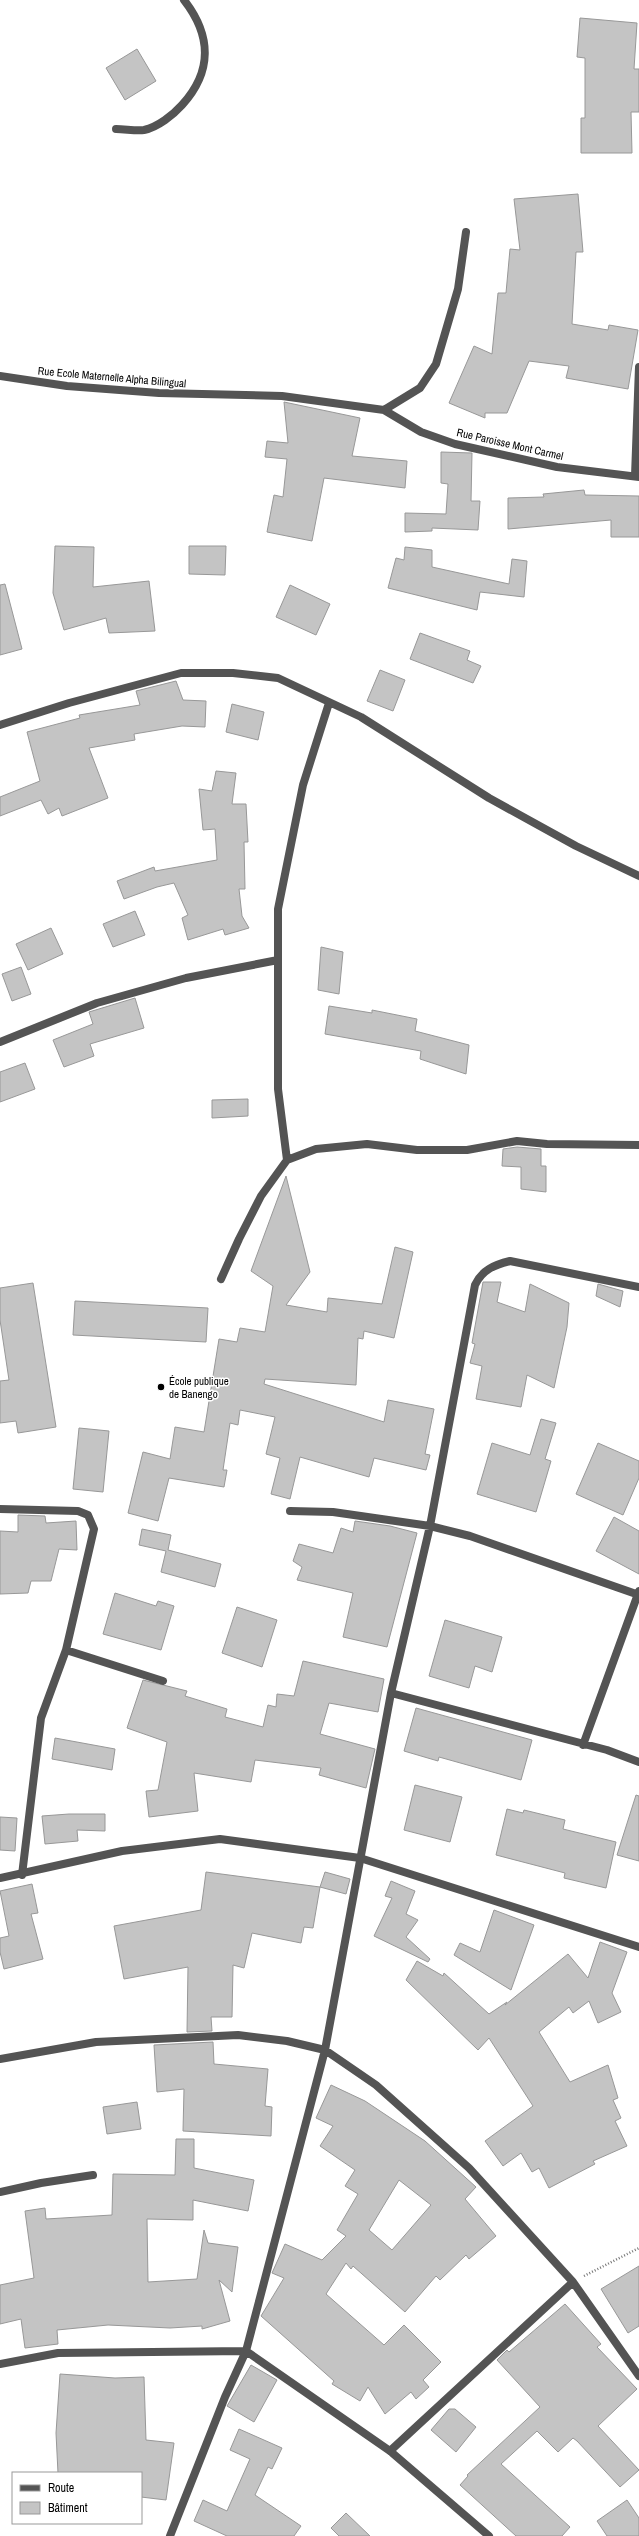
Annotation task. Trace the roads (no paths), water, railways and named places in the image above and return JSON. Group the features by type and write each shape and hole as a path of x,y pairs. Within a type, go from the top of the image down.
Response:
{"street":[{"path":"116,129 144,130 173,115 195,91 202,76 205,49 201,30 184,0"},
{"path":"384,410 420,388 436,364 458,289 466,232"},
{"path":"637,477 639,367"},
{"name":"Rue Ecole Maternelle Alpha Bilingual","path":"0,376 68,386 159,394 282,396 384,410"},
{"name":"Rue Paroisse Mont Carmel","path":"384,410 421,432 461,445 557,467 637,477"},
{"path":"0,725 69,703 181,673 233,673 278,678 361,717 489,798 576,846 639,876"},
{"path":"287,1160 278,1089 278,909 303,785 329,703"},
{"path":"0,1042 97,1003 186,978 278,960"},
{"path":"221,1279 239,1238 261,1196 287,1160 316,1149 360,1144 417,1150 467,1150 517,1141 547,1144 639,1145"},
{"path":"170,2536 225,2396 246,2351 325,2050 391,1693 430,1526 475,1285 479,1275 497,1264 510,1261 639,1287"},
{"path":"0,1509 78,1511 88,1515 92,1520 94,1529 66,1650 41,1718 33,1767 22,1875"},
{"path":"290,1511 333,1512 430,1526 470,1536 638,1593 583,1745"},
{"path":"66,1650 163,1681"},
{"path":"391,1693 583,1745 607,1750 639,1762"},
{"path":"0,1878 22,1875 122,1851 220,1839 360,1858 639,1947"},
{"path":"0,2059 96,2042 238,2035 287,2041 325,2050 376,2085 469,2168 573,2282 639,2376"},
{"path":"0,2192 41,2182 93,2175"},
{"path":"390,2451 573,2282"},
{"path":"0,2364 58,2353 246,2351 390,2451 489,2536"}],"place":[{"name":"École publique de Banengo","path":"161,1387"}]}
